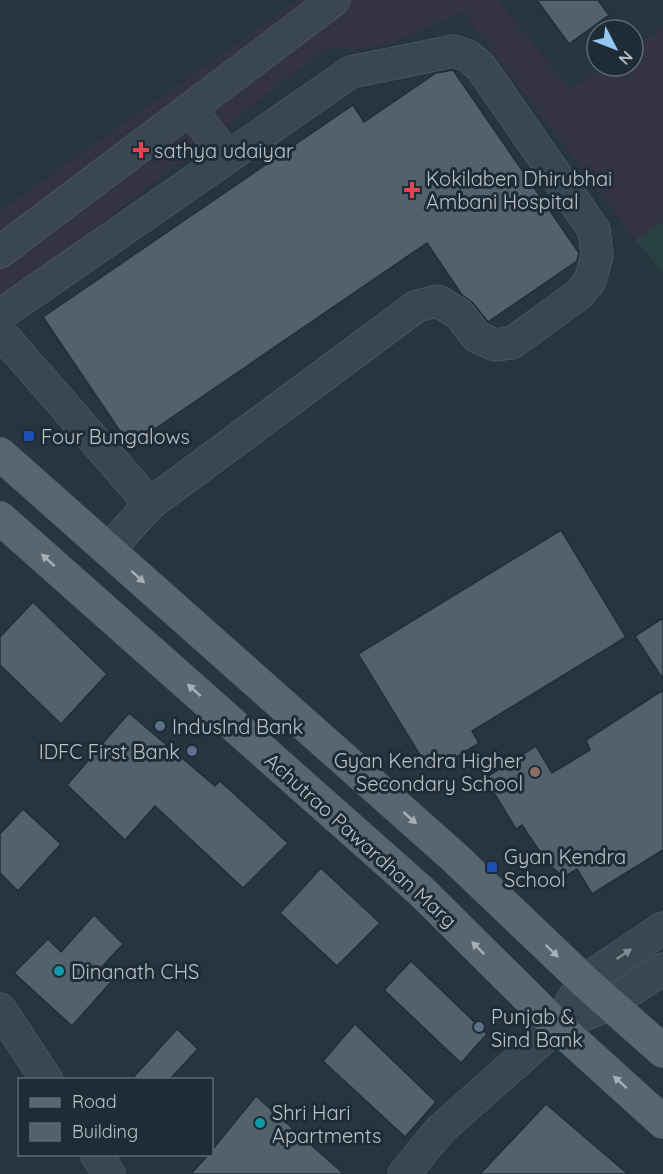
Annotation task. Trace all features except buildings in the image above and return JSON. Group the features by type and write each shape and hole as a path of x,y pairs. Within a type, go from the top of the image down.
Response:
{"main road":[{"path":"0,454 446,850 584,981 663,1051"},
{"name":"Achutrao Pawardhan Marg","path":"0,518 422,892 557,1026 663,1122"}],"street":[{"path":"0,252 334,0"},
{"path":"0,315 351,72 454,51 468,56 480,66 594,230 597,255 590,281 578,295 512,343 495,345 477,337 459,314 438,301 417,306 150,504 108,549"},
{"path":"189,109 228,157"},
{"path":"0,332 150,504"},
{"path":"404,1174 440,1130 557,1026 584,981 663,928"},
{"path":"557,1026 610,1004 663,969"},
{"path":"0,1009 46,1078"},
{"path":"97,1156 109,1174"}],"shaded area":[{"name":"sathya udaiyar","path":"299,0 498,0 570,89 587,78 645,78 645,40 663,28 663,222 635,240 463,12 391,43 354,50 326,48 0,304 0,211"}],"green space":[{"path":"663,222 663,273 635,240"}],"place":[{"name":"sathya udaiyar","path":"141,150"},
{"name":"Kokilaben Dhirubhai Ambani Hospital","path":"412,190"},
{"name":"Four Bungalows","path":"29,436"},
{"name":"IndusInd Bank","path":"160,726"},
{"name":"IDFC First Bank","path":"192,751"},
{"name":"Gyan Kendra Higher Secondary School","path":"535,772"},
{"name":"Gyan Kendra School","path":"492,867"},
{"name":"Dinanath CHS","path":"59,971"},
{"name":"Punjab & Sind Bank","path":"479,1027"},
{"name":"Shri Hari Apartments","path":"260,1123"}]}
